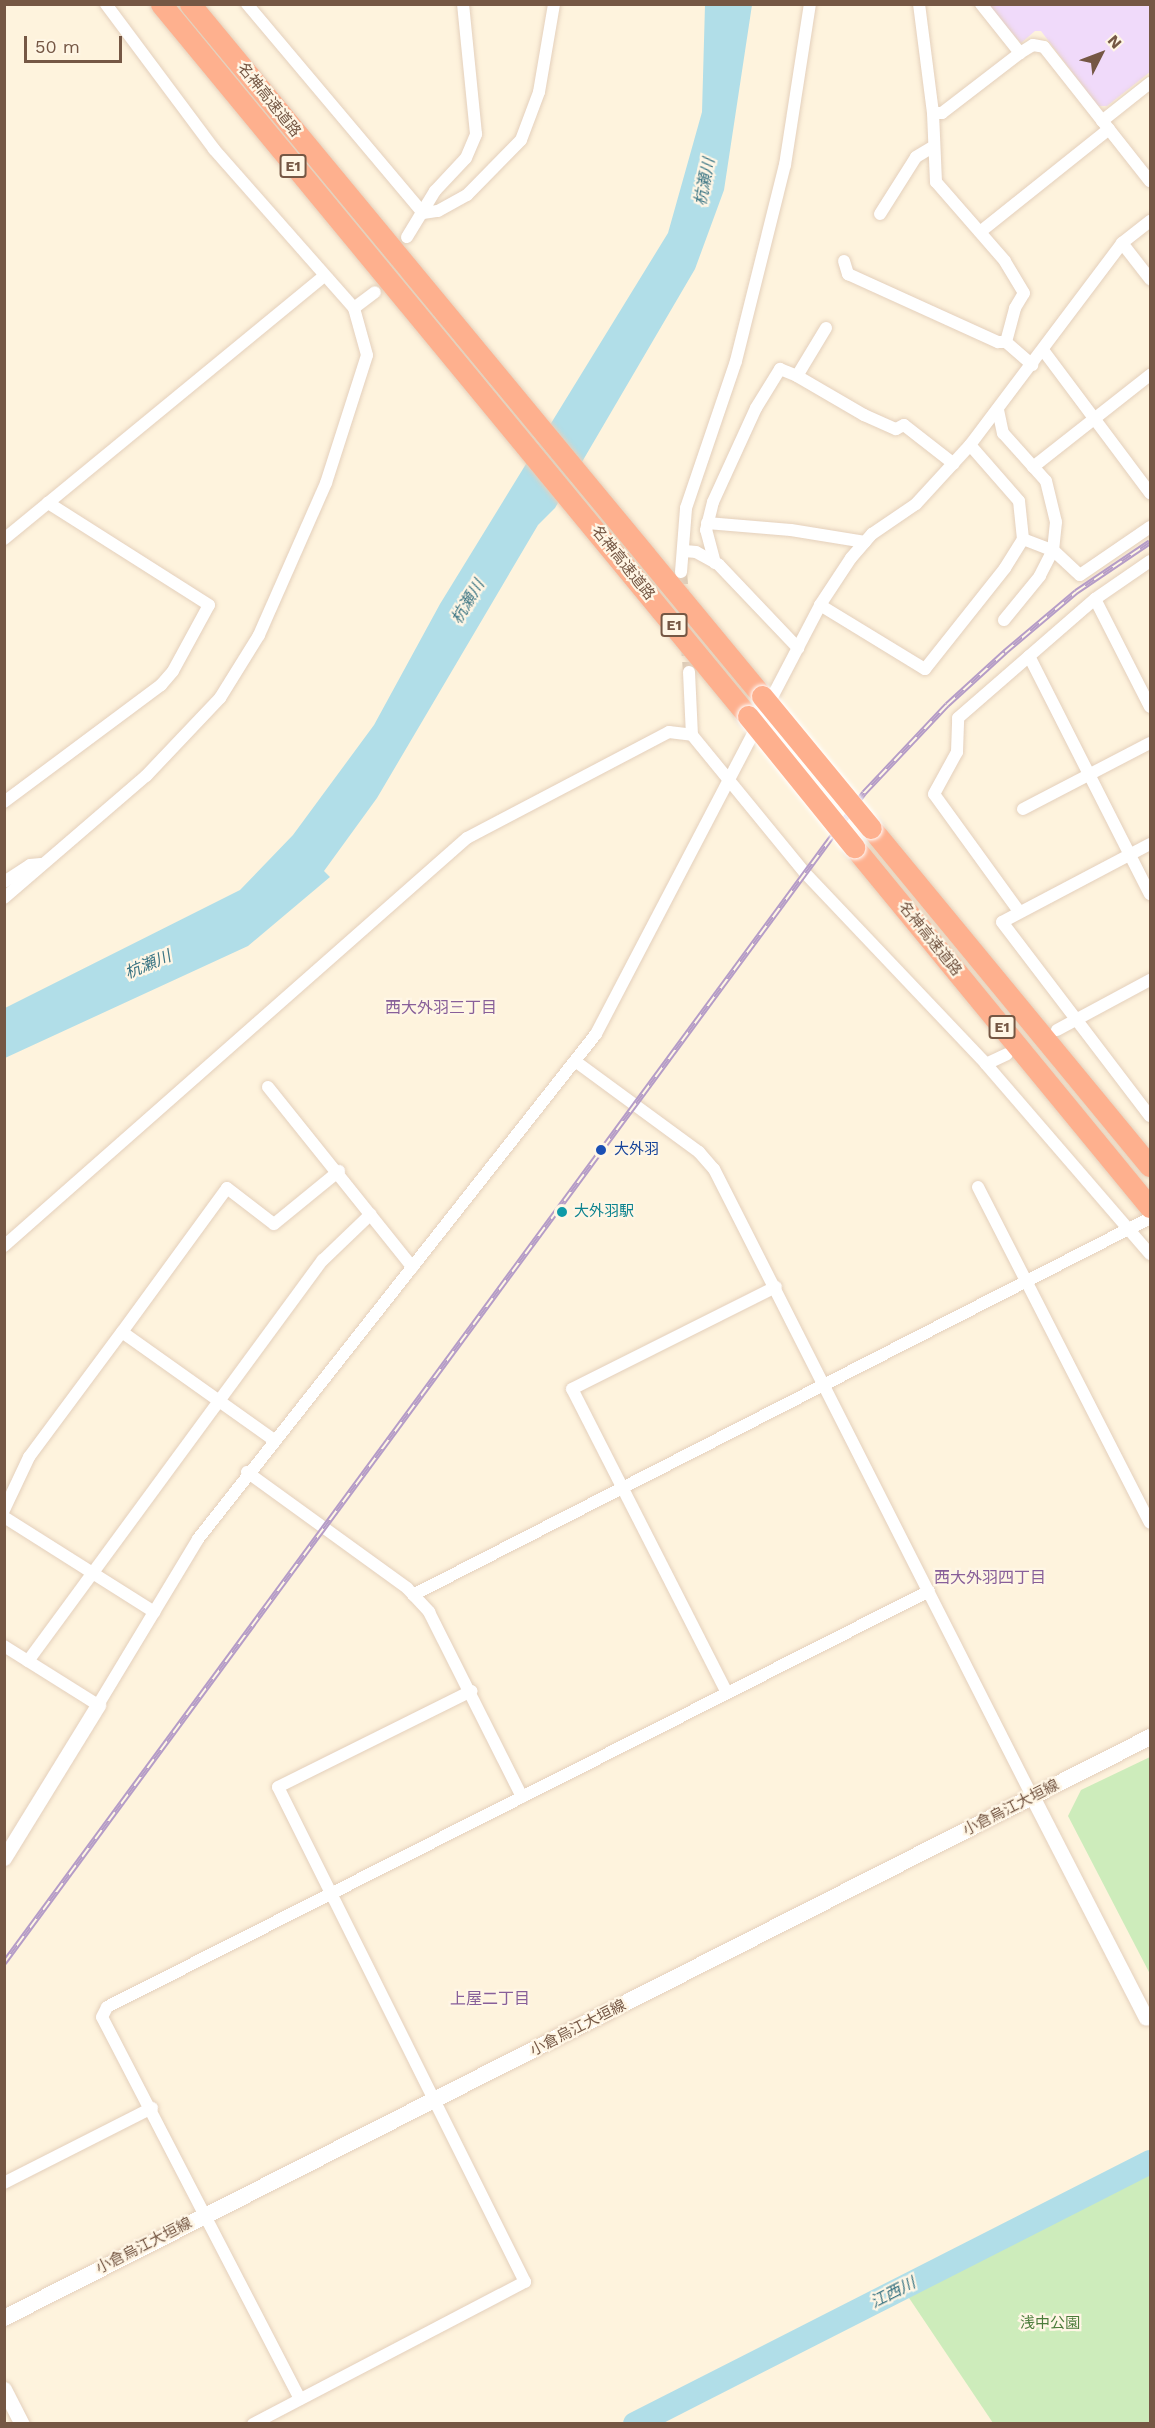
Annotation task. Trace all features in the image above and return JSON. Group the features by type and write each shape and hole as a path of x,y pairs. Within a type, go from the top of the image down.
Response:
{"highway":[{"name":"名神高速道路","path":"161,4 600,534 1148,1213"},
{"name":"名神高速道路","path":"190,4 1150,1166"}],"main road":[{"name":"小倉烏江大垣線","path":"4,2318 1150,1737"}],"street":[{"path":"4,898 146,776 220,698 259,636 326,483 367,355 354,308 214,149 106,4"},
{"path":"247,4 423,213"},
{"path":"407,237 435,191 466,158 476,134 463,4"},
{"path":"423,213 438,211 467,195 521,140 539,92 554,4"},
{"path":"681,572 685,551 686,508 736,361 780,188 810,4"},
{"path":"919,4 933,114 936,182 1005,261 1024,293 1015,308 1006,342"},
{"path":"981,4 1020,54"},
{"path":"933,114 942,113 1033,45 1044,47 1150,181"},
{"path":"980,232 1106,125 1150,83"},
{"path":"880,214 916,157 934,146"},
{"path":"4,1858 198,1539 247,1472 575,1061 618,997 731,782 820,605 865,542 916,504 954,464 998,410 1122,243 1150,221"},
{"path":"1122,243 1150,279"},
{"path":"844,261 848,274 998,342 1006,342 1032,365"},
{"path":"4,539 324,276"},
{"path":"354,308 375,292"},
{"path":"797,376 826,327"},
{"path":"1043,350 1150,493"},
{"path":"715,563 705,530 712,502 756,408 780,369 797,376 864,415 896,429 904,425 954,464"},
{"path":"1033,467 1150,375"},
{"path":"998,410 1003,433 1046,481 1056,522 1053,550 1040,576 1004,620"},
{"path":"820,605 925,669 1005,568 1023,539 1019,501 970,445"},
{"path":"4,801 160,685 173,671 210,605 48,503"},
{"path":"707,523 791,530 865,542"},
{"path":"1023,539 1053,550 1080,575 1150,527"},
{"path":"685,551 696,552 715,563 798,648"},
{"path":"1018,910 934,794 957,752 958,718 1095,599 1150,561"},
{"path":"1095,599 1150,707"},
{"path":"1029,656 1150,894"},
{"path":"689,672 692,735 815,883 986,1064 1150,1254"},
{"path":"4,1246 467,838 669,732 692,735"},
{"path":"1023,809 1150,743"},
{"path":"1150,844 1018,910 1002,922 1074,1021 1150,1116"},
{"path":"4,882 30,865 45,863"},
{"path":"1057,1030 1150,980"},
{"path":"986,1064 1007,1054"},
{"path":"575,1061 671,1131 714,1169 776,1287 1148,2023"},
{"path":"268,1087 339,1171 412,1267"},
{"path":"4,1510 29,1456 227,1188 274,1224 339,1171"},
{"path":"978,1187 1150,1523"},
{"path":"413,1595 622,1486 1130,1229 1148,1213"},
{"path":"28,1661 323,1260 371,1214"},
{"path":"727,1693 572,1389 776,1287"},
{"path":"122,1332 274,1440"},
{"path":"247,1472 365,1558 413,1595 429,1612 471,1691 522,1797"},
{"path":"4,1516 154,1612"},
{"path":"300,2399 207,2214 102,2017 107,2007 929,1591"},
{"path":"4,1646 98,1704"},
{"path":"253,2424 525,2282 278,1787 471,1691"},
{"path":"4,2183 152,2108"},
{"path":"4,2389 22,2424"}],"shaded area":[{"path":"987,5 1150,5 1150,72 1107,106 1098,106 1041,31 1035,31 1021,43"}],"green space":[{"path":"1150,1757 1150,1974 1068,1816 1081,1790"},
{"name":"浅中公園","path":"1150,2162 1150,2423 993,2423 903,2289"}],"water":[{"name":"杭瀬川","path":"705,5 752,5 724,190 695,269 555,508 538,525 377,798 324,871 330,877 248,946 5,1058 5,1008 240,890 293,835 374,725 440,604 668,233 702,112"}],"waterway":[{"name":"江西川","path":"635,2424 1150,2162"}],"tunnel":[{"path":"681,572 689,672"}],"railway":[{"path":"4,1963 864,793 947,705 1005,652 1076,592 1150,542"}],"place":[{"name":"大外羽","path":"601,1150"},
{"name":"大外羽駅","path":"562,1212"}],"district":[{"name":"西大外羽三丁目","path":"441,1008"},
{"name":"西大外羽四丁目","path":"990,1578"},
{"name":"上屋二丁目","path":"490,1999"}]}
